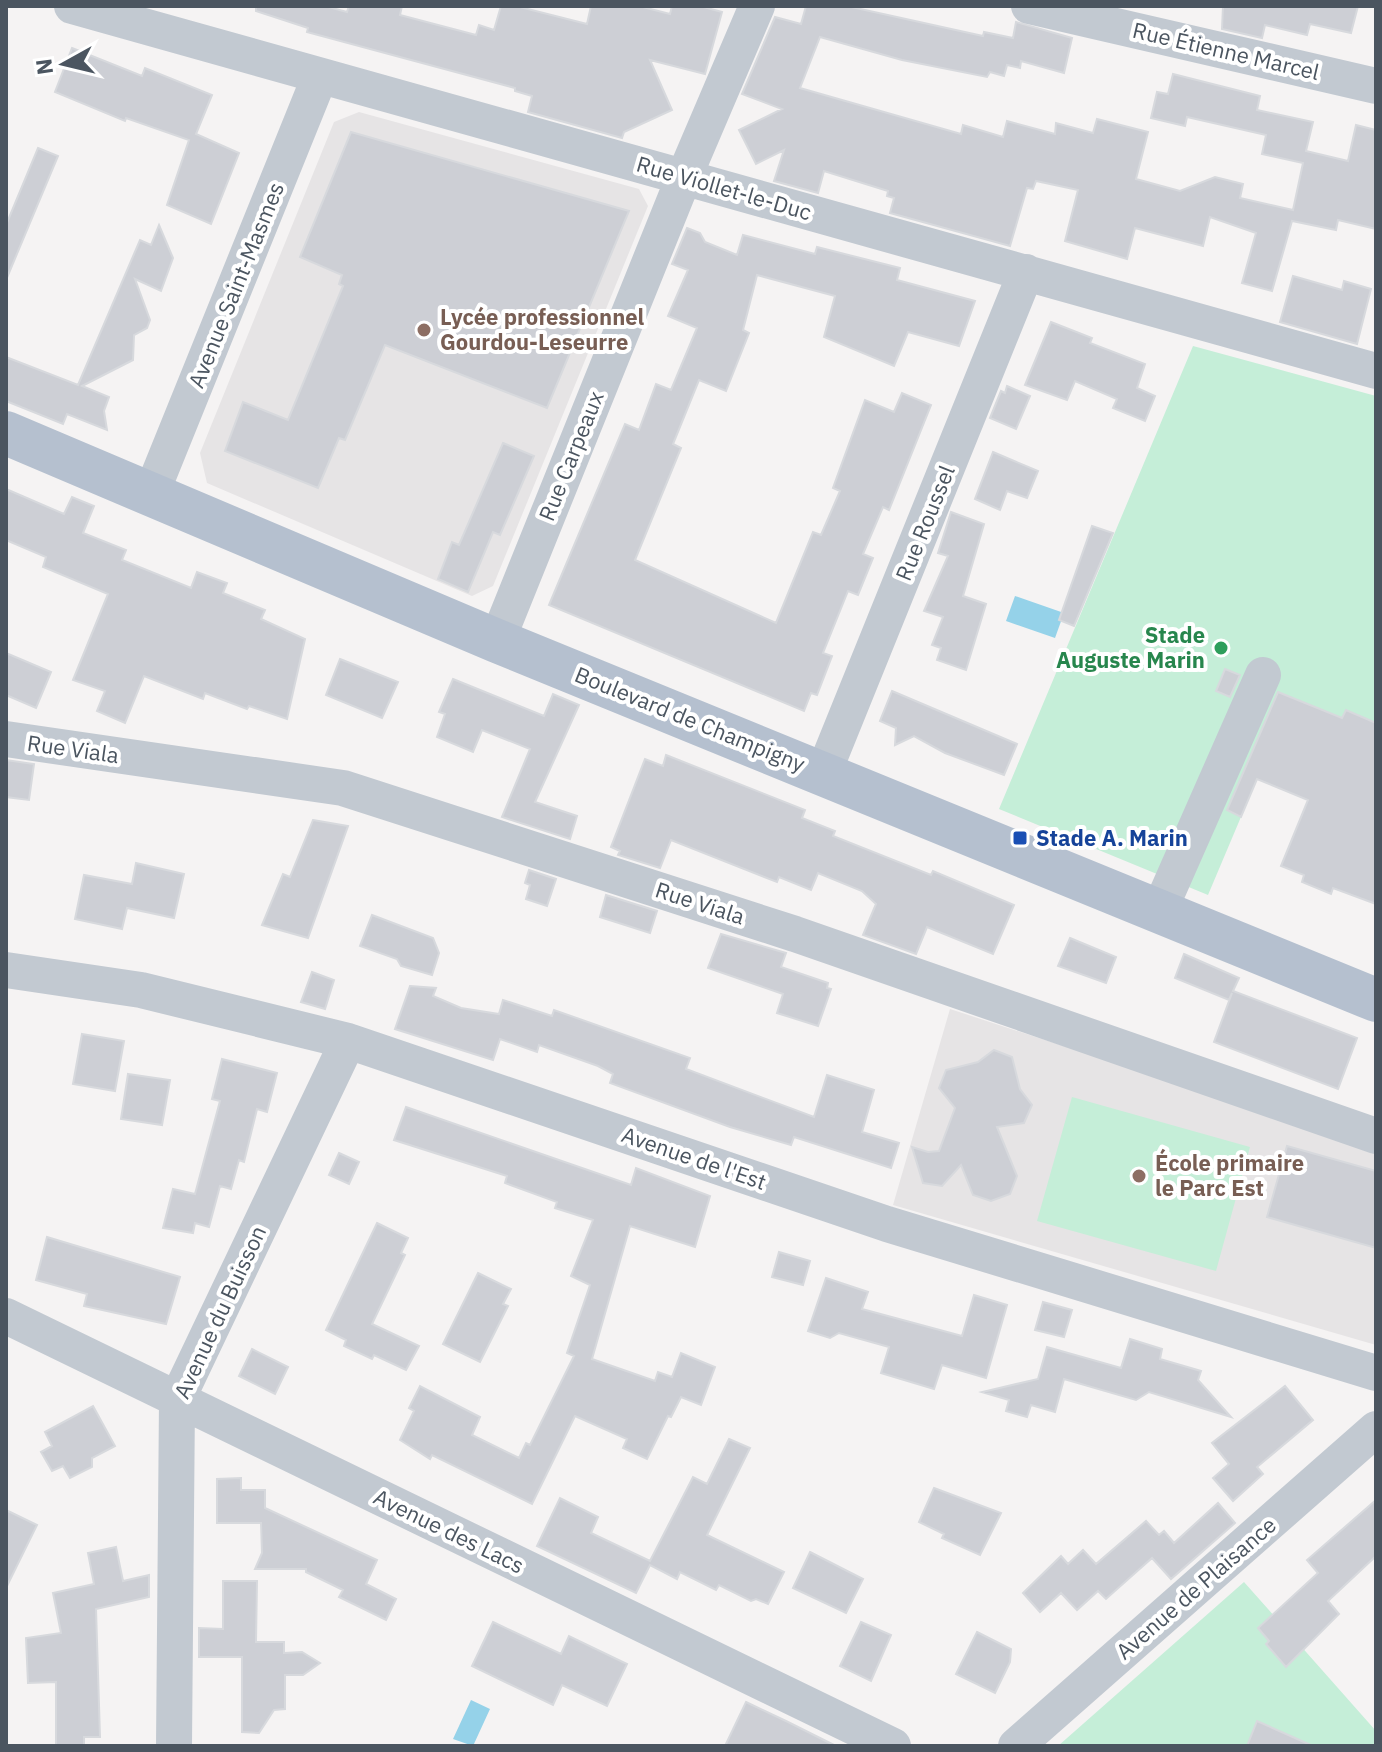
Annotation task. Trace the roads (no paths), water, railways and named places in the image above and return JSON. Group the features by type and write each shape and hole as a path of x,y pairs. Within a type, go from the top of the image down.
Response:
{"main road":[{"name":"Boulevard de Champigny","path":"6,433 497,641 1160,909 1376,1000"}],"street":[{"name":"Rue Viollet-le-Duc","path":"72,6 1376,371"},
{"name":"Rue Carpeaux","path":"497,641 684,177 757,6"},
{"name":"Rue Étienne Marcel","path":"1029,6 1376,86"},
{"name":"Avenue Saint-Masmes","path":"151,494 320,76"},
{"name":"Rue Roussel","path":"823,774 1026,272"},
{"path":"1160,909 1263,675"},
{"name":"Rue Viala","path":"6,739 343,788 795,934 1376,1136"},
{"name":"Avenue de l'Est","path":"6,970 141,990 348,1041 887,1224 1376,1373"},
{"name":"Avenue du Buisson","path":"174,1746 177,1400 348,1041"},
{"name":"Avenue des Lacs","path":"6,1316 893,1746"},
{"name":"Avenue de Plaisance","path":"1016,1746 1376,1429"}],"water":[{"path":"1015,596 1064,613 1055,638 1006,621"},
{"path":"471,1700 490,1709 473,1746 453,1739"}],"place":[{"name":"Lycée professionnel Gourdou-Leseurre","path":"424,330"},
{"name":"Stade Auguste Marin","path":"1221,648"},
{"name":"Stade A. Marin","path":"1020,838"},
{"name":"École primaire le Parc Est","path":"1139,1176"}]}
